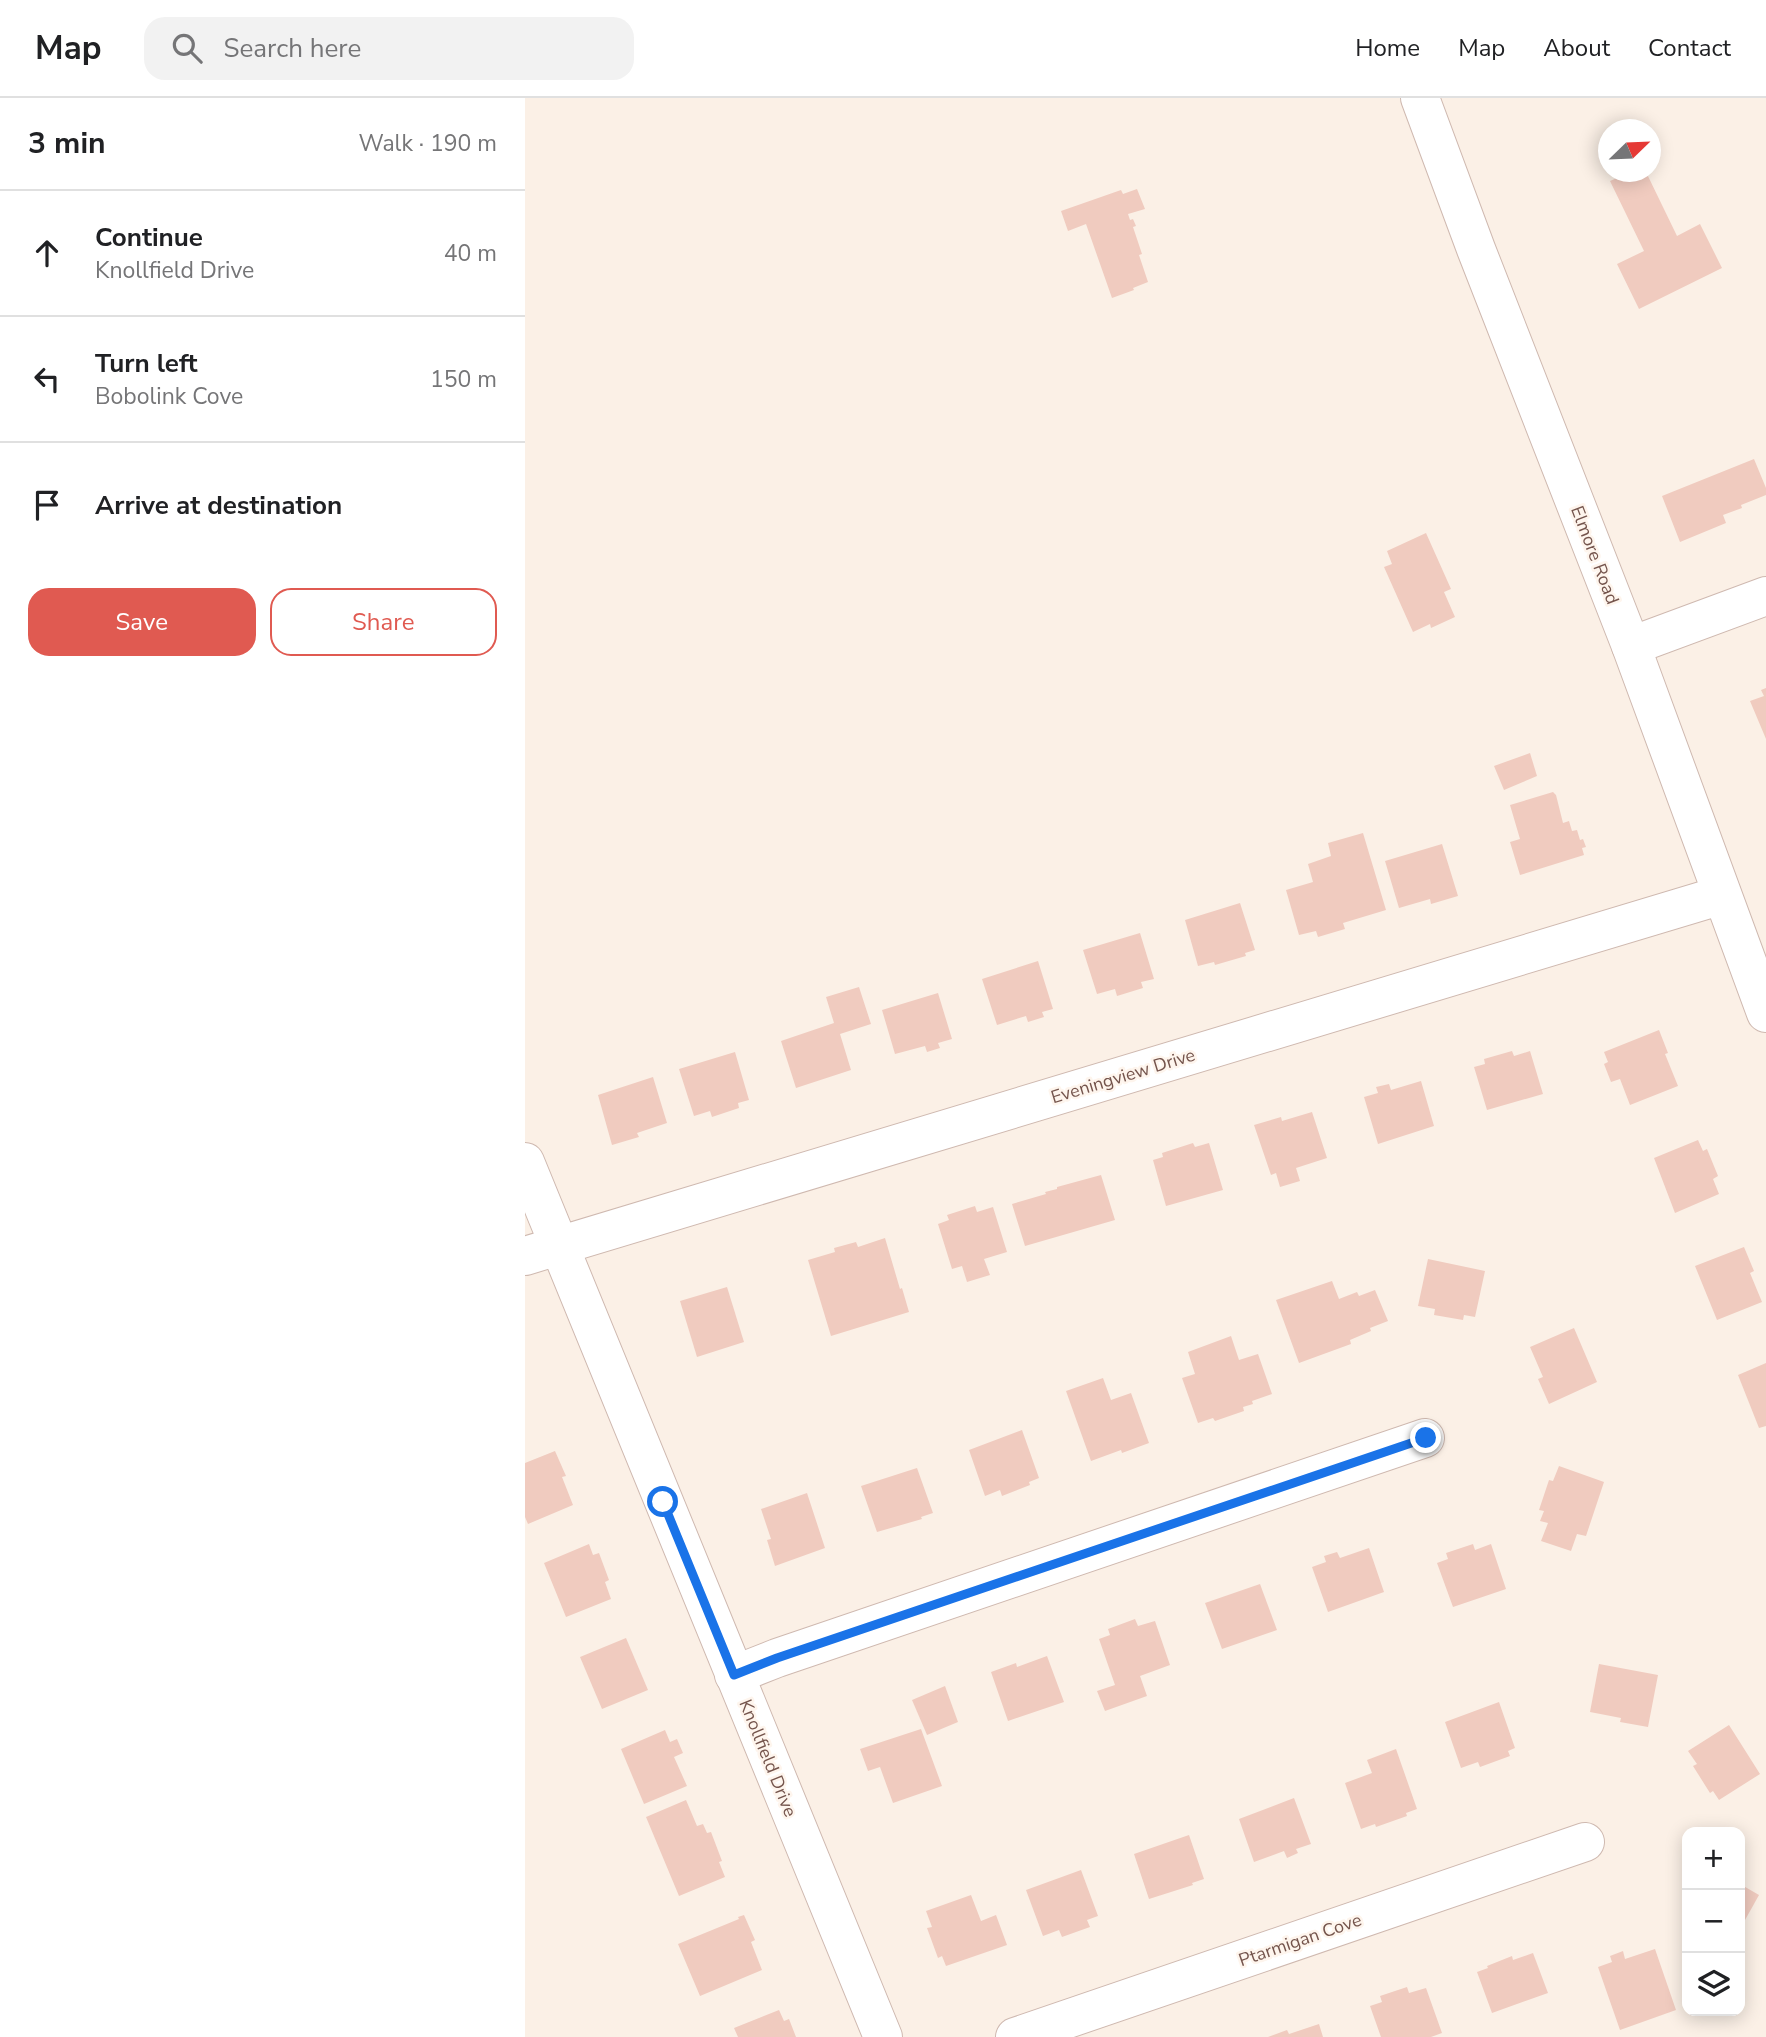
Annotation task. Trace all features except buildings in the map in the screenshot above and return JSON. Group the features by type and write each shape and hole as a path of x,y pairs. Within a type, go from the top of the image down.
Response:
{"street":[{"name":"Elmore Road","path":"1420,98 1631,646 1766,1013"},
{"path":"1631,646 1766,596"},
{"name":"Eveningview Drive","path":"542,1251 1722,895"},
{"name":"Knollfield Drive","path":"525,1162 542,1251 734,1675 883,2037"},
{"path":"734,1675 777,1658 1426,1438"},
{"name":"Ptarmigan Cove","path":"1015,2037 1585,1842"}],"route":[{"path":"663,1502 734,1675 777,1658 1426,1438"}]}
